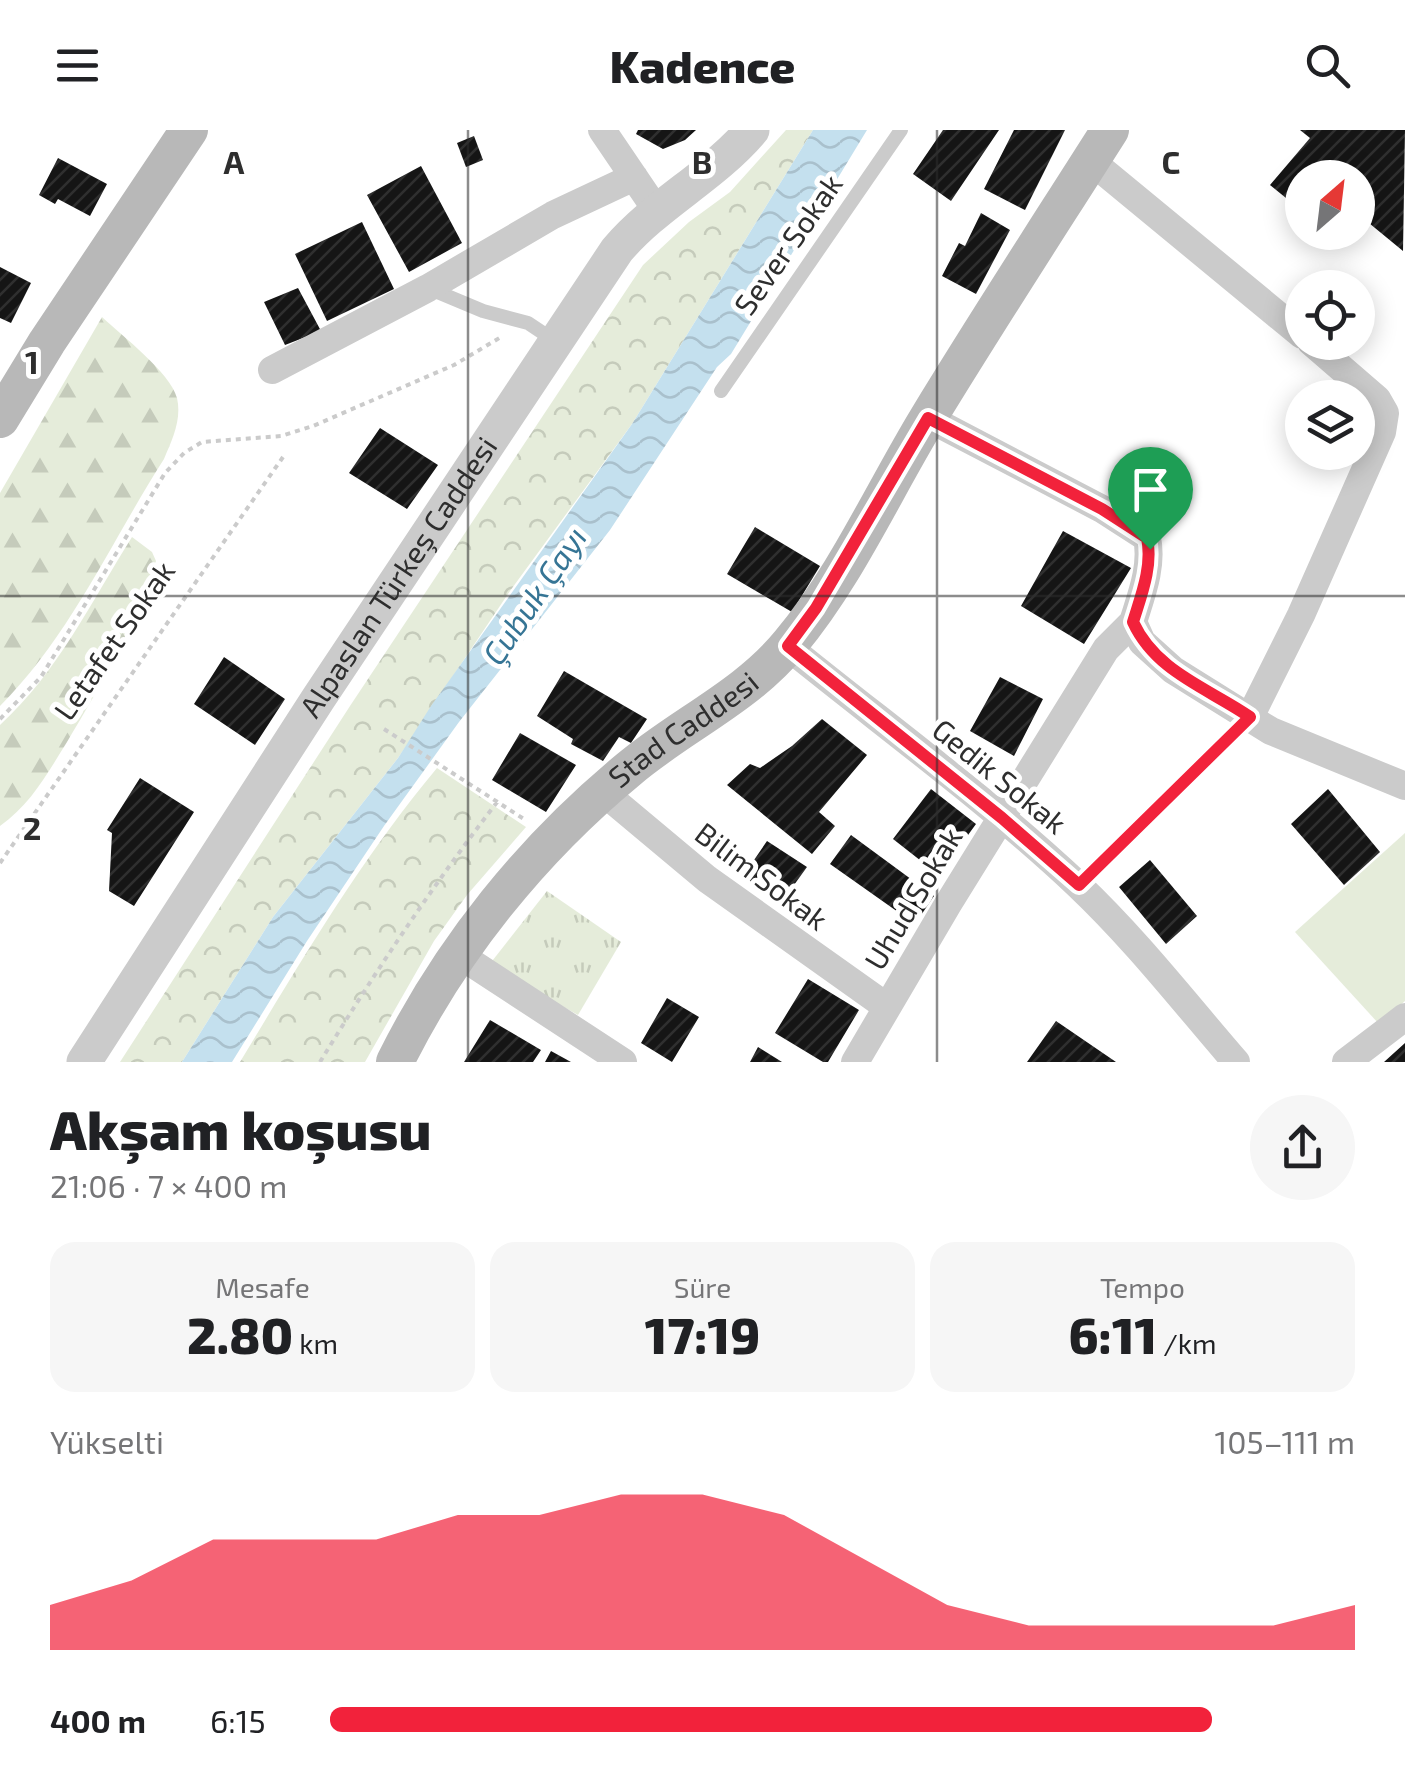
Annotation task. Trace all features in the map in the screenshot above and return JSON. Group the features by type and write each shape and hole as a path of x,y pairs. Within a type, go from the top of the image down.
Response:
{"main road":[{"path":"0,419 189,130"},
{"name":"Stad Caddesi","path":"395,1062 458,954 551,838 630,768 716,709 788,646 816,608 928,418 1101,145"}],"street":[{"path":"602,130 657,211"},
{"name":"Alpaslan Türkeş Caddesi","path":"84,1062 318,699 617,250 657,211 724,162 752,130"},
{"path":"1101,145 1285,319"},
{"path":"272,370 428,288 553,214 634,177"},
{"path":"1250,717 1374,454 1385,413 1377,399 1332,360"},
{"path":"928,418 1102,509 1147,538 1150,549 1144,588 1133,622 1142,642 1173,670 1286,739 1405,786"},
{"name":"Uhud Sokak","path":"855,1062 1106,649 1133,622"},
{"name":"Gedik Sokak","path":"788,646 1079,885 1163,973 1222,1056"},
{"name":"Bilim Sokak","path":"603,792 707,880 887,1006"},
{"path":"458,954 624,1062"},
{"path":"1346,1062 1405,1017"}],"lane":[{"name":"Sever Sokak","path":"721,390 901,130"},
{"path":"428,288 483,311 528,323 558,343"}],"path":[{"path":"0,719 41,677 165,473 184,453 202,442 281,436 313,426 454,365 528,323"},
{"name":"Letafet Sokak","path":"0,863 283,456"},
{"path":"1079,885 1250,717"},
{"path":"384,729 551,838"},
{"path":"320,1062 402,932 498,801"}],"green space":[{"path":"786,130 813,130 632,424 510,591 398,758 273,917 182,1062 120,1062 350,706 643,265 689,222 730,192"},
{"path":"102,317 173,388 178,406 175,430 164,459 69,619 0,706 0,493"},
{"path":"132,537 152,552 156,561 127,632 45,777 21,808 0,826 0,725 56,659"},
{"path":"437,768 526,827 467,895 434,941 365,1062 240,1062 357,874"},
{"path":"1405,833 1405,1001 1379,1024 1295,932"},
{"path":"547,891 621,942 578,1015 489,965"}],"water":[{"name":"Çubuk Çayı","path":"813,130 867,130 731,354 717,367 610,530 459,722 384,826 232,1062 182,1062 273,917 398,758 632,424"}],"building":[{"path":"638,130 696,130 685,140 663,149 636,134"},
{"path":"943,130 999,130 951,201 913,174"},
{"path":"1014,130 1065,130 1025,210 984,189"},
{"path":"1300,130 1405,130 1403,251 1375,228 1375,160 1291,160 1310,138"},
{"path":"474,136 483,160 466,167 457,143"},
{"path":"58,158 107,184 90,216 58,199 55,204 39,195"},
{"path":"421,166 462,243 409,272 367,195"},
{"path":"1285,167 1285,197 1270,185"},
{"path":"981,213 1010,230 976,294 942,276 959,243 965,246"},
{"path":"362,222 394,289 327,321 295,254"},
{"path":"0,267 31,283 11,323 0,318"},
{"path":"298,288 321,331 285,345 264,302"},
{"path":"380,428 438,465 407,509 349,473"},
{"path":"755,527 820,566 792,612 727,574"},
{"path":"1063,531 1131,568 1084,644 1021,606"},
{"path":"224,657 285,699 255,745 194,704"},
{"path":"564,671 647,719 631,743 619,737 603,761 571,744 573,739 537,716"},
{"path":"1000,677 1043,699 1014,756 970,731"},
{"path":"822,719 867,755 819,812 835,826 812,854 727,785 750,764 760,768 792,746"},
{"path":"520,733 576,765 546,812 492,780"},
{"path":"140,778 194,812 134,906 109,891 112,833 107,830"},
{"path":"931,789 976,824 939,875 893,839"},
{"path":"1328,789 1380,852 1344,885 1291,824"},
{"path":"851,835 934,896 915,924 830,864"},
{"path":"767,841 807,867 781,903 743,876"},
{"path":"1150,860 1197,916 1166,944 1119,887"},
{"path":"808,979 859,1010 828,1062 775,1033"},
{"path":"667,998 699,1017 672,1062 641,1043"},
{"path":"490,1020 541,1050 533,1062 464,1062"},
{"path":"1056,1021 1116,1062 1027,1062"},
{"path":"1405,1043 1405,1062 1384,1062"},
{"path":"758,1047 782,1062 750,1062"},
{"path":"551,1051 571,1062 545,1062"}],"route":[{"path":"928,418 1132,526 1147,538 1150,549 1144,588 1133,622 1142,642 1173,670 1250,717 1079,885 788,646 816,608 928,418"}]}
